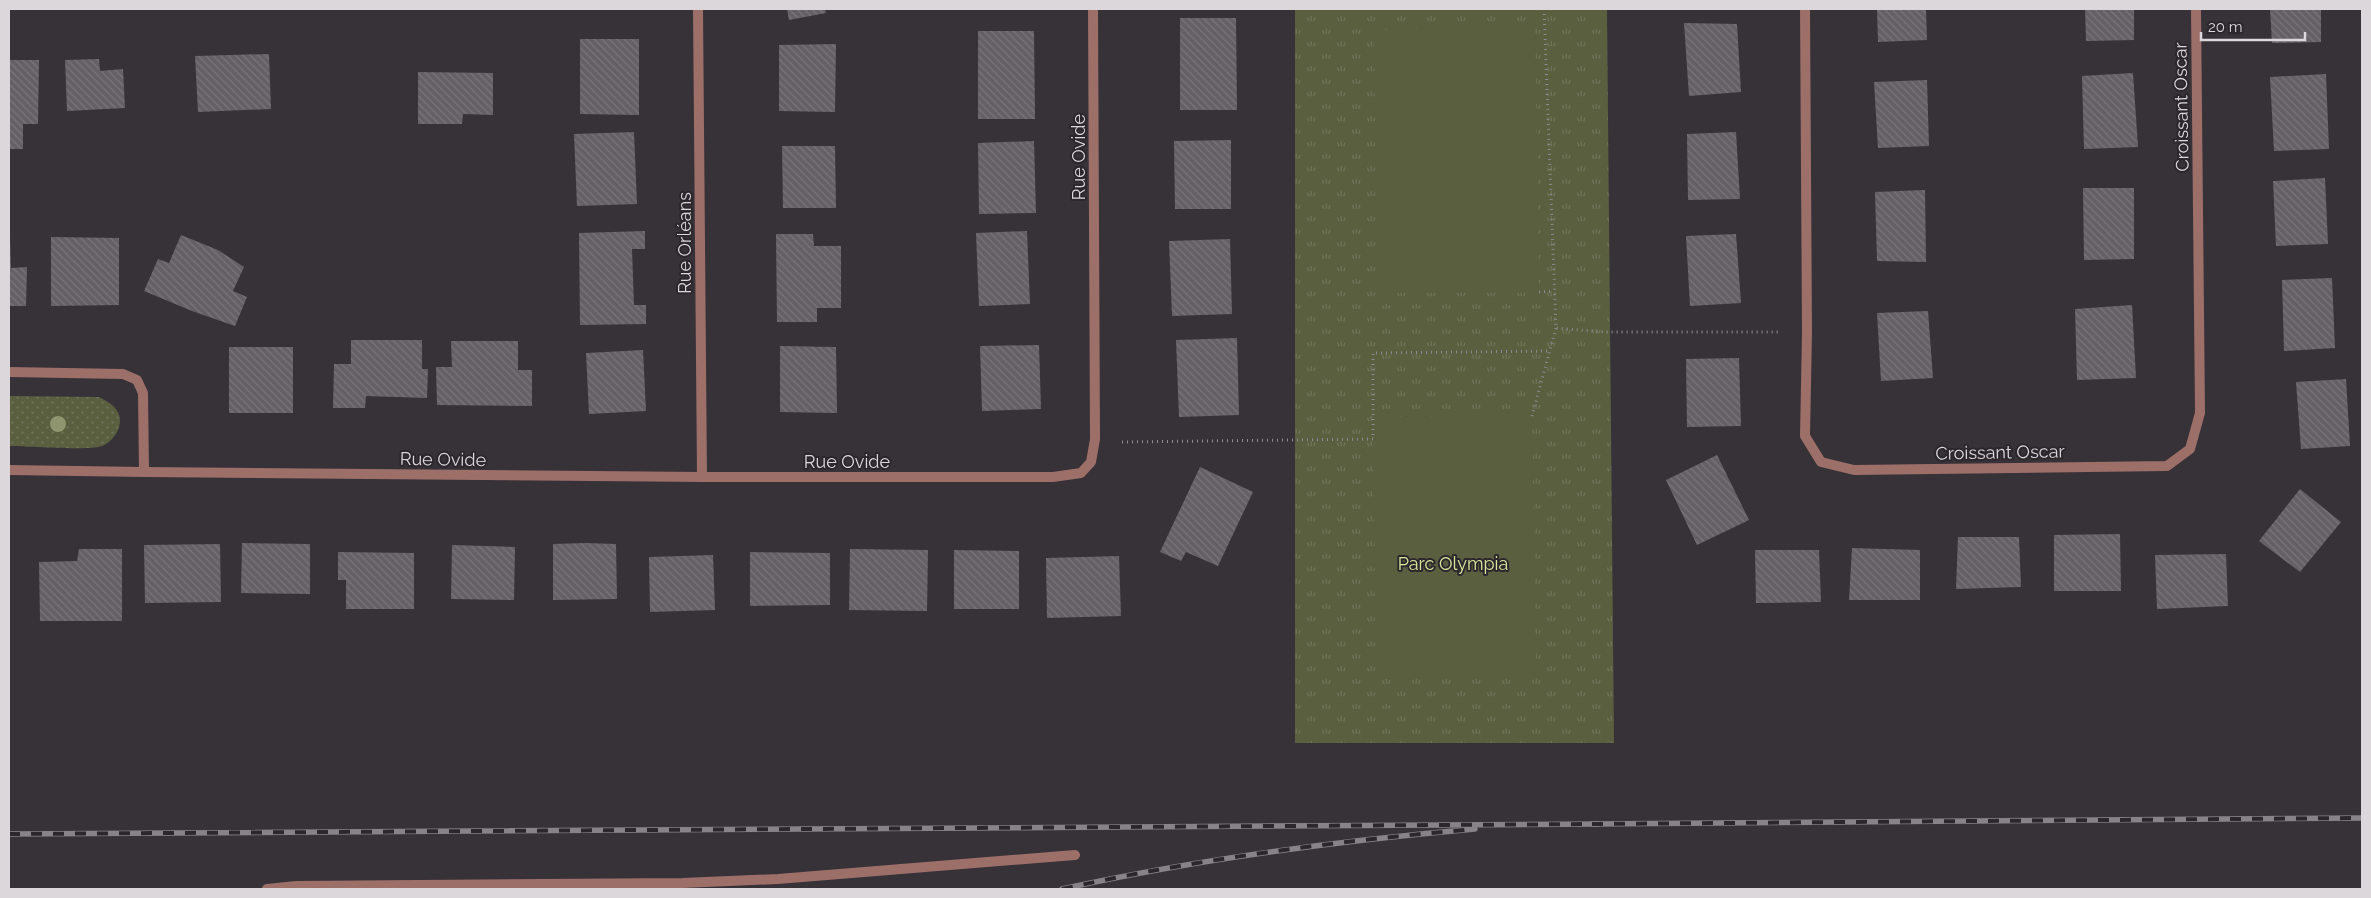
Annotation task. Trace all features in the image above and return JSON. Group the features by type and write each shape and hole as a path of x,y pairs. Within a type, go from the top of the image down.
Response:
{"street":[{"name":"Rue Orléans","path":"698,9 702,477"},
{"name":"Rue Ovide","path":"9,470 702,477 1073,476 1087,468 1094,453 1095,440 1093,9"},
{"name":"Croissant Oscar","path":"1805,9 1807,332 1804,436 1821,462 1854,470 2168,466 2190,449 2200,413 2196,9"},
{"path":"9,372 123,374 137,380 144,393 144,472"},
{"path":"267,889 296,886 683,883 768,879 1075,855"}],"path":[{"path":"1532,416 1556,328 1544,9"},
{"path":"1539,292 1554,291"},
{"path":"1556,328 1604,332 1779,332"},
{"path":"1122,442 1373,439 1373,352 1550,351"}],"green space":[{"name":"Parc Olympia","path":"1295,9 1607,9 1614,743 1295,743"},
{"path":"1535,28 1539,292 1377,293 1374,30"},
{"path":"9,396 99,397 119,413 119,426 109,442 102,446 72,448 9,446"},
{"path":"1532,416 1536,678 1376,679 1373,417"}],"building":[{"path":"787,9 825,9 826,13 789,20"},
{"path":"1877,9 1926,9 1927,40 1878,42"},
{"path":"2085,9 2134,9 2134,40 2086,41"},
{"path":"2270,9 2321,9 2321,42 2272,43"},
{"path":"1180,18 1236,18 1237,110 1180,110"},
{"path":"1684,23 1737,24 1741,92 1689,96"},
{"path":"978,31 1034,31 1035,119 978,119"},
{"path":"580,39 639,39 639,115 580,114"},
{"path":"836,44 835,112 779,111 779,45"},
{"path":"269,54 271,109 198,112 195,56"},
{"path":"99,59 100,71 123,69 125,108 67,111 65,60"},
{"path":"9,60 39,60 38,124 23,124 23,149 9,149"},
{"path":"418,72 493,73 493,115 463,114 462,124 418,124"},
{"path":"2133,73 2138,147 2084,149 2082,76"},
{"path":"2326,74 2329,149 2274,151 2270,77"},
{"path":"1927,80 1929,146 1878,148 1874,82"},
{"path":"634,132 637,204 577,206 574,134"},
{"path":"1736,132 1740,199 1688,200 1687,134"},
{"path":"1231,140 1231,209 1175,209 1174,141"},
{"path":"1034,141 1036,213 979,214 978,143"},
{"path":"782,146 835,146 836,208 783,208"},
{"path":"2325,178 2328,244 2276,246 2273,181"},
{"path":"2083,188 2134,188 2134,259 2084,260"},
{"path":"1925,190 1926,262 1877,261 1875,192"},
{"path":"645,231 645,249 632,249 634,305 646,305 646,324 580,325 579,233"},
{"path":"1027,231 1030,304 979,306 976,233"},
{"path":"776,234 813,234 814,246 841,246 841,308 817,308 817,322 777,322"},
{"path":"1736,234 1741,303 1690,306 1686,236"},
{"path":"181,235 218,250 244,267 233,291 247,297 235,326 144,291 158,259 169,263"},
{"path":"9,237 11,268 27,267 26,306 9,306"},
{"path":"51,237 119,238 119,305 51,306"},
{"path":"1230,239 1232,314 1172,316 1169,241"},
{"path":"2332,278 2335,348 2284,351 2282,280"},
{"path":"2132,305 2136,378 2077,380 2075,309"},
{"path":"1928,311 1933,378 1881,381 1877,313"},
{"path":"1237,338 1239,415 1179,417 1176,340"},
{"path":"351,340 422,340 422,369 428,369 427,398 366,396 365,408 333,408 334,364 351,364"},
{"path":"451,341 518,341 518,370 532,370 532,406 437,405 436,367 452,367"},
{"path":"1039,345 1041,409 982,411 980,346"},
{"path":"780,346 836,347 837,413 780,412"},
{"path":"229,347 293,347 293,413 229,413"},
{"path":"643,350 646,411 589,414 586,353"},
{"path":"1739,358 1741,426 1687,427 1686,359"},
{"path":"2346,379 2350,446 2301,449 2296,382"},
{"path":"1717,455 1749,520 1697,545 1666,480"},
{"path":"1200,467 1253,492 1218,566 1186,552 1181,561 1160,552"},
{"path":"2300,489 2341,522 2300,572 2259,541"},
{"path":"2120,534 2121,591 2054,591 2054,535"},
{"path":"1958,537 2019,537 2021,587 1956,589"},
{"path":"242,543 310,544 310,594 241,593"},
{"path":"220,544 221,602 145,603 144,545"},
{"path":"553,544 616,544 617,599 553,600"},
{"path":"452,545 515,547 514,600 451,599"},
{"path":"1852,548 1920,550 1920,600 1849,600"},
{"path":"79,549 122,549 122,621 40,621 39,562 77,561"},
{"path":"850,549 928,550 927,611 849,610"},
{"path":"954,550 1019,551 1019,609 954,609"},
{"path":"1755,550 1819,550 1821,602 1756,603"},
{"path":"338,552 414,553 414,609 346,609 346,580 338,580"},
{"path":"750,552 830,553 830,605 750,606"},
{"path":"2226,554 2228,606 2157,609 2155,555"},
{"path":"713,555 715,610 650,612 649,557"},
{"path":"1119,556 1121,616 1047,618 1046,558"}],"railway":[{"path":"1592,824 2362,818"},
{"path":"9,834 1598,824"},
{"path":"1062,889 1113,878 1267,852 1475,829"}]}
